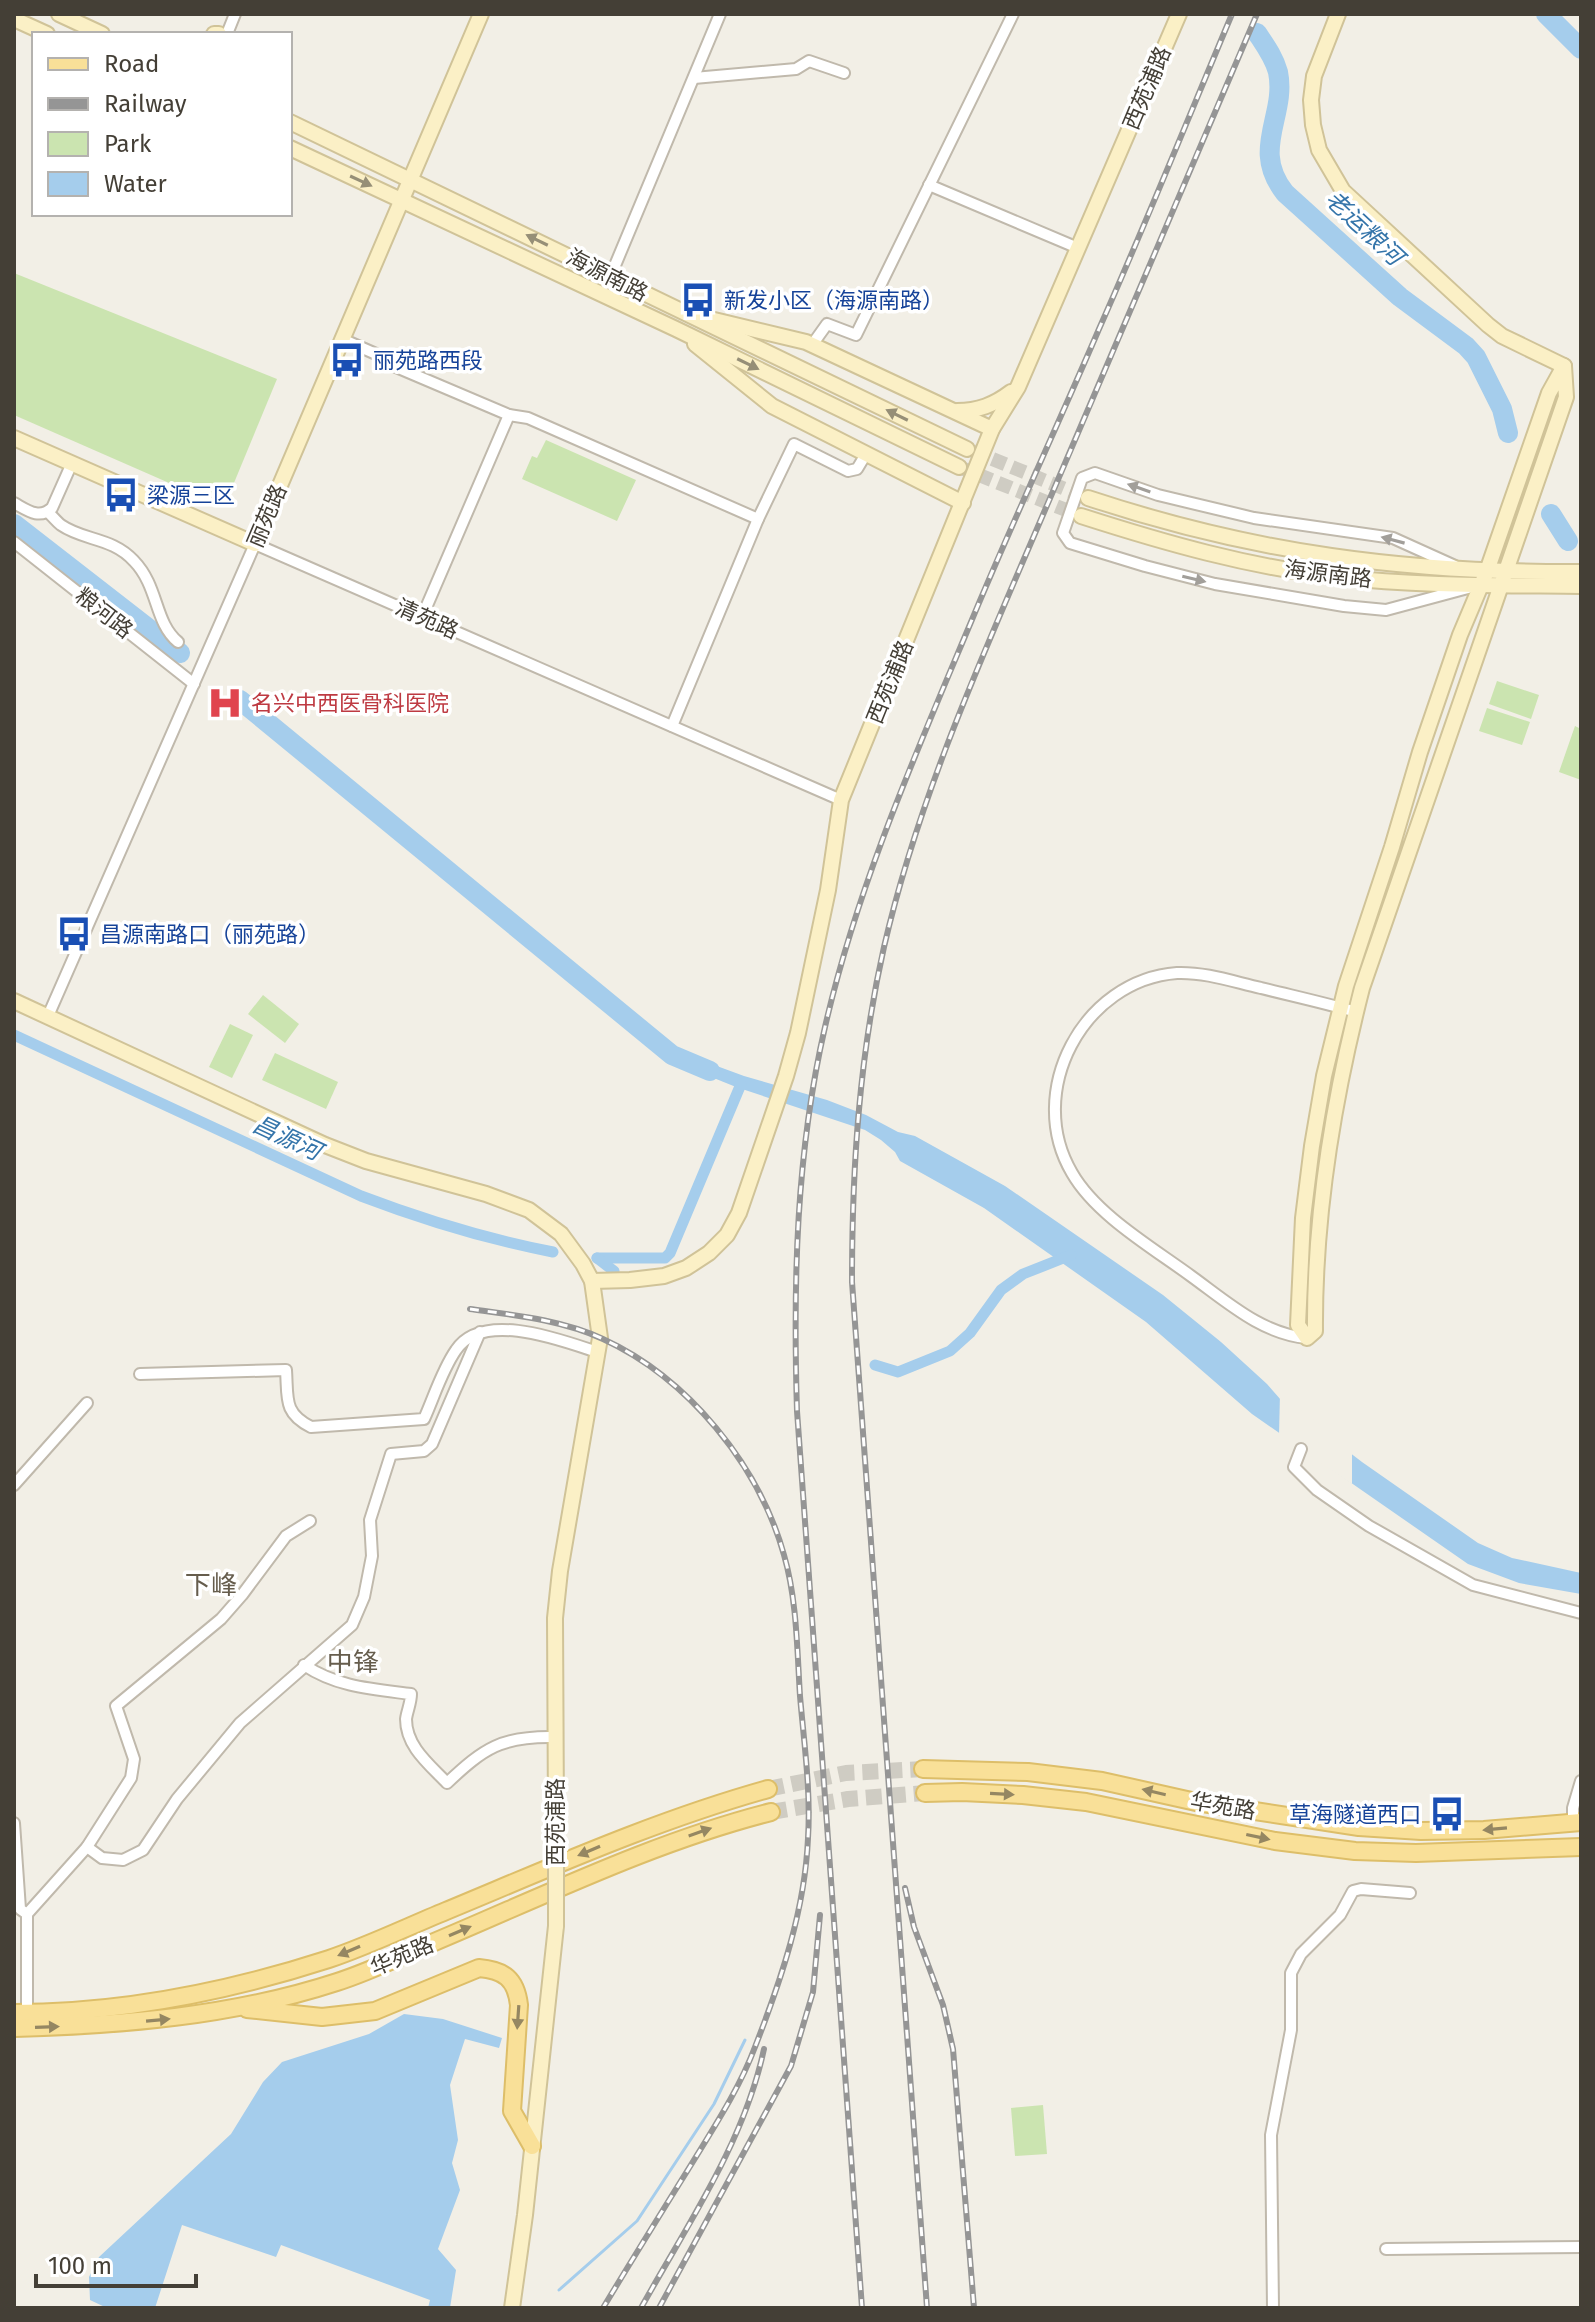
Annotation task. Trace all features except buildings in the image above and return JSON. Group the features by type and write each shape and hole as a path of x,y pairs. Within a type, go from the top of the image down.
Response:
{"main road":[{"name":"华苑路","path":"923,1769 1028,1772 1102,1781 1210,1804 1359,1827 1421,1831 1484,1830 1578,1821"},
{"name":"华苑路","path":"21,2013 165,2001 235,1987 332,1958 641,1830 768,1789"},
{"name":"华苑路","path":"925,1793 1023,1795 1086,1802 1275,1841 1355,1851 1581,1850"},
{"name":"华苑路","path":"14,2028 168,2019 233,2008 338,1982 645,1852 721,1825 771,1812"},
{"path":"233,2008 342,2017 375,2011 479,1968 497,1970 509,1977 517,1989 519,2005 512,2111 532,2146"}],"street":[{"path":"59,14 98,32"},
{"name":"丽苑路","path":"48,1016 255,544 481,14"},
{"path":"611,275 720,14"},
{"path":"812,345 827,324 856,335 1013,14"},
{"name":"西苑浦路","path":"512,2308 556,1926 555,1618 560,1571 599,1345 592,1281 664,1276 686,1268 709,1253 727,1235 739,1213 798,1033 828,890 841,800 992,429 1018,387 1179,14"},
{"path":"1338,14 1314,76 1311,100 1319,150 1343,191 1488,325 1502,336 1564,366"},
{"path":"14,19 43,32"},
{"path":"694,78 796,69 809,61 844,73"},
{"name":"海源南路","path":"292,123 967,449"},
{"name":"海源南路","path":"292,149 676,329 959,467"},
{"path":"929,185 1078,248"},
{"path":"684,313 812,345 992,429"},
{"path":"676,329 772,406 963,503"},
{"path":"342,339 376,354 389,364 509,415 528,418 758,519"},
{"path":"1307,1338 1298,1325 1303,1218 1319,1100 1340,1007 1420,752 1549,393 1564,366"},
{"path":"1356,1012 1207,975 1177,973 1150,979 1125,989 1086,1020 1073,1037 1062,1063 1056,1090 1054,1117 1063,1156 1090,1198 1252,1320 1286,1336 1307,1338 1315,1331 1318,1236 1327,1151 1356,1012 1375,946 1566,397 1564,366"},
{"path":"955,411 992,405 1018,387"},
{"path":"422,617 509,415"},
{"name":"清苑路","path":"14,438 841,800"},
{"path":"672,726 758,519 794,444 848,471 857,469 866,454"},
{"path":"14,503 35,514 48,512 72,463"},
{"path":"1464,571 1393,538 1254,518 1158,495 1095,473 1082,478 1063,533 1070,543 1168,572 1259,593 1344,606 1386,610 1484,578"},
{"name":"海源南路","path":"1088,498 1195,531 1288,551 1464,571 1484,578"},
{"path":"48,512 63,527 122,549 135,561 146,575 157,600 166,632 178,642"},
{"name":"海源南路","path":"1081,516 1190,549 1278,568 1374,580 1504,578 1581,572"},
{"name":"粮河路","path":"14,542 194,684"},
{"name":"海源南路","path":"1504,578 1581,586"},
{"path":"14,1001 325,1145 366,1161 486,1194 529,1210 561,1234 592,1281"},
{"path":"140,1374 286,1370 289,1412 296,1420 311,1427 424,1419 457,1348 480,1332 496,1329 516,1331 599,1345"},
{"path":"87,1847 102,1858 123,1860 143,1850 177,1799 240,1723 352,1625 364,1597 372,1556 370,1520 391,1454 424,1451 432,1444 480,1332"},
{"path":"14,1485 87,1403"},
{"path":"1301,1449 1294,1467 1317,1490 1369,1526 1473,1585 1581,1613"},
{"path":"21,2013 27,1914 87,1847 131,1778 134,1759 116,1706 221,1619 286,1536 310,1521"},
{"path":"304,1665 322,1677 350,1686 411,1694 406,1718 409,1736 417,1751 447,1783 476,1756 508,1740 528,1736 554,1737"},
{"path":"1578,1821 1573,1808 1581,1781"},
{"path":"14,1823 20,1909 27,1914"},
{"path":"1273,2308 1271,2135 1291,2030 1291,1973 1301,1954 1340,1915 1353,1891 1410,1893"},
{"path":"1386,2249 1581,2247"}],"green space":[{"path":"14,273 277,379 224,507 14,415"},
{"path":"546,440 636,480 617,521 522,479 532,456 537,458"},
{"path":"1497,681 1539,695 1531,719 1489,704"},
{"path":"1487,708 1530,722 1522,745 1479,731"},
{"path":"1575,726 1581,729 1581,780 1559,772"},
{"path":"263,995 299,1024 285,1043 248,1014"},
{"path":"230,1024 253,1035 232,1078 209,1067"},
{"path":"275,1053 338,1082 326,1109 262,1080"},
{"path":"1043,2105 1047,2154 1015,2156 1011,2108"}],"water":[{"path":"687,1055 866,1115 898,1132 915,1136 1005,1186 1163,1295 1221,1342 1281,1400 1362,1462 1478,1543 1512,1558 1581,1573 1581,1594 1519,1583 1468,1564 1252,1414 1146,1322 984,1208 900,1161 881,1140 865,1130 736,1087 684,1066"},
{"path":"404,2014 443,2019 502,2038 499,2048 465,2039 450,2085 458,2140 452,2163 460,2190 438,2249 456,2270 450,2308 428,2308 430,2300 281,2245 276,2257 182,2225 155,2308 107,2308 90,2300 89,2277 99,2257 231,2134 263,2082 282,2062 369,2034"}],"pier":[{"path":"1280,1394 1352,1449 1352,1484 1279,1435"}],"waterway":[{"name":"老运粮河","path":"1546,14 1581,49"},
{"name":"老运粮河","path":"1257,33 1278,72 1278,103 1270,162 1285,193 1400,297 1466,346 1476,357 1502,409 1508,433"},
{"name":"老运粮河","path":"1551,514 1568,541"},
{"path":"14,524 180,653"},
{"path":"240,700 672,1055 710,1071"},
{"name":"昌源河","path":"14,1035 361,1196 456,1228 553,1252"},
{"name":"昌源河","path":"597,1258 665,1258 670,1253 741,1084"},
{"path":"875,1365 898,1372 950,1351 970,1333 1001,1290 1023,1274 1071,1255"},
{"path":"597,1258 614,1271"},
{"path":"559,2290 637,2221 714,2104 745,2040"}],"tunnel":[{"path":"973,451 1087,498"},
{"path":"959,467 1081,516"},
{"path":"768,1789 846,1773 923,1769"},
{"path":"771,1812 848,1799 925,1793"}],"railway":[{"path":"862,2308 797,1411 796,1266 802,1170 815,1074 838,975 854,923 909,771 1232,14"},
{"path":"927,2308 852,1282 853,1197 868,1030 898,890 955,725 1257,14"},
{"path":"470,1309 538,1319 603,1339 664,1377 691,1401 738,1457 757,1489 773,1521 784,1555 794,1607 809,1820 802,1892 790,1944 765,2022 735,2091 603,2308"},
{"path":"905,1888 914,1927 943,2005 953,2049 974,2308"},
{"path":"659,2308 791,2066 813,1992 820,1915"},
{"path":"641,2308 728,2150 755,2084 764,2049"}],"place":[{"name":"新发小区（海源南路）","path":"698,300"},
{"name":"丽苑路西段","path":"347,360"},
{"name":"梁源三区","path":"121,495"},
{"name":"名兴中西医骨科医院","path":"225,703"},
{"name":"昌源南路口（丽苑路）","path":"74,934"},
{"name":"草海隧道西口","path":"1447,1814"}],"district":[{"name":"下峰","path":"211,1585"},
{"name":"中锋","path":"353,1662"}]}
